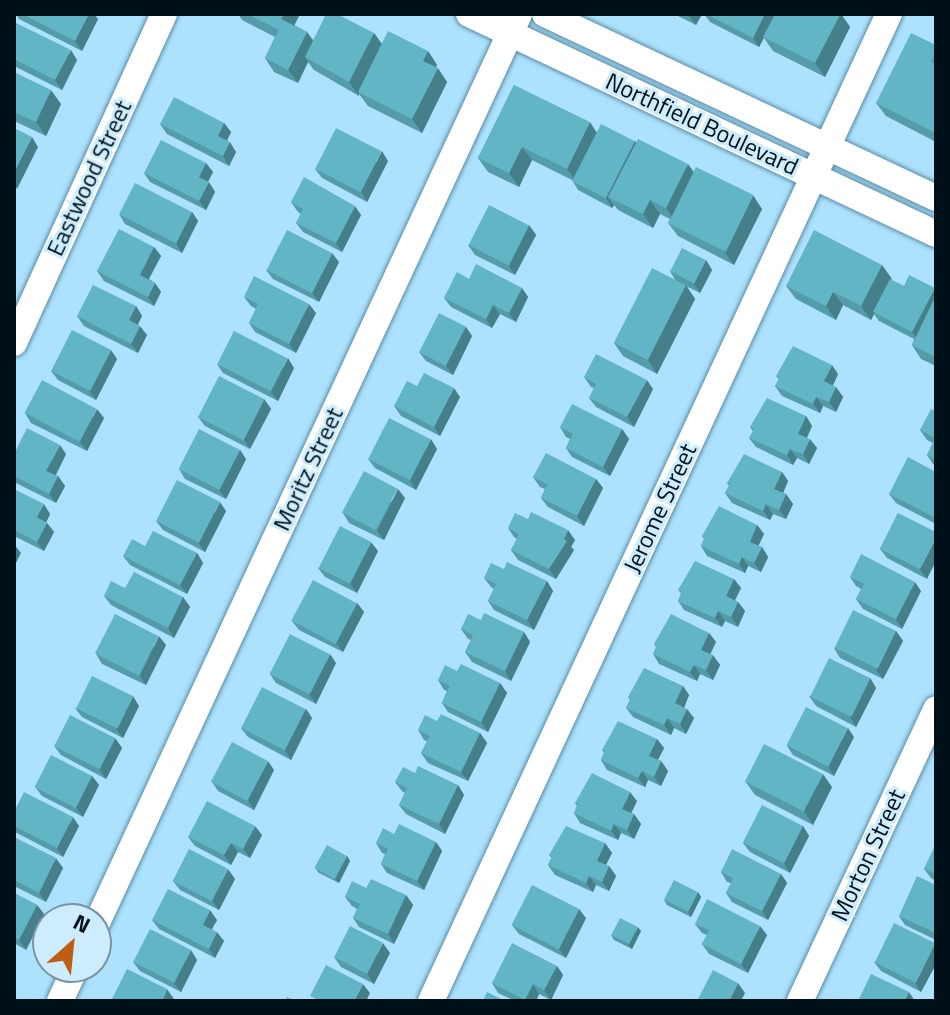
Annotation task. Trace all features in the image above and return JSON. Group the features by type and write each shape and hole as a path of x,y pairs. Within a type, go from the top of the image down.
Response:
{"street":[{"name":"Eastwood Street","path":"14,343 164,14"},
{"name":"Northfield Boulevard","path":"469,14 515,24 814,176 936,234"},
{"name":"Northfield Boulevard","path":"545,14 936,198"},
{"name":"Jerome Street","path":"431,1001 889,14"},
{"name":"Moritz Street","path":"106,903 515,24"},
{"name":"Morton Street","path":"800,1001 936,709"}],"building":[{"path":"22,14 89,14 75,41"},
{"path":"247,14 284,14 281,19 307,32 288,70 265,58 279,30"},
{"path":"326,14 337,14 374,33 349,82 305,57"},
{"path":"706,14 765,14 753,38"},
{"path":"775,14 840,14 815,63 763,37"},
{"path":"14,22 71,50 55,80 14,59"},
{"path":"388,31 428,51 423,61 438,68 412,119 358,92"},
{"path":"911,33 936,45 931,62 936,64 936,133 876,103"},
{"path":"14,72 51,90 36,122 14,112"},
{"path":"514,85 590,122 567,169 522,147 509,173 478,158"},
{"path":"174,97 224,123 218,136 230,142 223,156 160,124"},
{"path":"601,124 635,141 606,198 572,181"},
{"path":"14,128 32,137 14,172"},
{"path":"336,128 381,151 361,192 315,169"},
{"path":"638,139 688,164 666,208 650,200 643,214 608,197"},
{"path":"161,140 206,163 199,177 209,182 199,201 144,173"},
{"path":"696,167 754,195 726,252 668,224"},
{"path":"304,177 355,206 336,243 296,223 303,209 291,202"},
{"path":"135,183 192,212 176,243 119,214"},
{"path":"489,205 529,225 509,266 469,245"},
{"path":"119,229 154,247 140,275 155,283 148,297 97,271"},
{"path":"287,230 332,253 312,293 267,270"},
{"path":"814,230 882,265 861,306 833,292 826,306 786,286"},
{"path":"682,248 706,260 694,283 670,271"},
{"path":"476,264 522,288 509,313 493,305 486,319 444,298 457,272 469,279"},
{"path":"652,268 686,285 648,360 614,343"},
{"path":"909,275 935,288 912,332 873,312 890,279 904,286"},
{"path":"254,276 309,304 289,344 249,323 258,304 244,297"},
{"path":"93,285 136,306 129,320 140,326 131,344 77,316"},
{"path":"936,295 936,357 912,345"},
{"path":"439,313 466,327 446,366 419,352"},
{"path":"72,330 111,350 90,391 51,371"},
{"path":"234,331 287,358 271,391 217,364"},
{"path":"793,346 832,365 824,381 836,387 829,402 816,397 813,404 775,386 780,377 776,376"},
{"path":"596,354 647,380 627,417 589,398 596,384 584,377"},
{"path":"424,373 454,388 434,427 394,406 407,381 417,386"},
{"path":"219,376 264,399 244,440 198,417"},
{"path":"42,380 97,409 79,442 25,413"},
{"path":"767,398 806,416 798,434 810,439 803,454 790,449 787,455 749,438 754,429 750,427"},
{"path":"572,404 622,429 603,467 566,448 573,434 560,427"},
{"path":"931,409 936,412 936,460 927,455 935,438 920,430"},
{"path":"389,418 431,439 410,480 368,459"},
{"path":"27,428 60,445 46,471 58,476 49,494 14,476 14,454"},
{"path":"199,429 240,450 220,490 179,469"},
{"path":"546,453 596,479 577,516 541,498 548,485 533,477"},
{"path":"744,454 782,472 774,489 786,494 779,510 766,504 763,511 725,493 730,484 727,483"},
{"path":"908,457 936,472 936,518 889,494"},
{"path":"364,471 398,489 375,530 342,512"},
{"path":"177,480 220,502 199,543 156,521"},
{"path":"14,489 44,504 37,517 47,523 37,542 14,530"},
{"path":"719,506 757,525 750,542 762,547 754,563 742,557 739,564 701,546 705,537 702,536"},
{"path":"531,512 568,530 564,539 567,541 549,569 511,550 519,534 508,528 515,513 528,519"},
{"path":"898,513 936,532 920,569 880,549"},
{"path":"340,526 371,542 350,584 319,568"},
{"path":"153,531 197,553 180,585 123,556 132,539 145,546"},
{"path":"861,554 915,582 896,619 856,599 864,584 850,577"},
{"path":"695,561 734,579 726,596 738,602 731,617 718,611 715,618 678,601 682,592 678,590"},
{"path":"507,562 547,581 527,620 488,601 496,584 484,578 491,563 504,569"},
{"path":"134,572 183,597 168,628 104,596 111,581 125,588"},
{"path":"313,580 357,603 336,644 291,621"},
{"path":"853,610 896,631 878,669 835,648"},
{"path":"484,613 524,632 505,671 465,652 473,635 461,629 468,614 481,620"},
{"path":"115,614 159,636 139,675 95,653"},
{"path":"671,614 709,633 701,650 713,655 706,670 694,665 690,672 653,654 657,645 654,644"},
{"path":"290,634 330,654 310,695 270,674"},
{"path":"829,658 870,678 851,717 810,697"},
{"path":"461,664 500,683 481,722 442,703 450,686 438,680 445,665 457,671"},
{"path":"644,668 683,686 675,703 687,709 680,724 667,718 664,725 626,708 631,699 628,697"},
{"path":"92,676 133,696 118,729 76,708"},
{"path":"262,687 306,709 285,750 241,728"},
{"path":"806,707 848,728 828,767 786,745"},
{"path":"441,714 480,733 461,772 421,753 430,736 418,730 425,715 437,721"},
{"path":"70,715 115,738 100,769 54,746"},
{"path":"618,721 657,739 649,756 661,761 654,777 642,771 638,778 601,760 605,751 602,750"},
{"path":"232,742 268,761 247,801 211,782"},
{"path":"764,744 823,774 804,811 745,781"},
{"path":"51,755 92,776 76,808 35,787"},
{"path":"418,766 458,785 439,824 399,805 407,788 395,782 403,767 415,773"},
{"path":"592,773 630,792 622,809 634,814 627,830 614,824 611,831 574,813 578,804 575,803"},
{"path":"24,792 73,817 57,848 14,826 14,812"},
{"path":"207,801 255,826 243,849 231,843 224,855 188,837"},
{"path":"762,805 803,826 784,863 743,842"},
{"path":"399,824 436,842 417,881 381,864 388,849 376,843 383,828 394,834"},
{"path":"566,826 605,843 597,861 609,866 602,882 589,876 586,883 548,865 552,856 549,855"},
{"path":"16,838 56,858 39,893 14,880"},
{"path":"936,844 936,874 924,869"},
{"path":"327,845 347,856 335,879 314,868"},
{"path":"189,849 228,869 212,901 173,881"},
{"path":"732,849 781,874 762,911 726,893 733,878 721,872"},
{"path":"917,876 936,885 936,933 899,916"},
{"path":"371,879 406,895 388,934 353,918 360,904 345,897 352,881 366,888"},
{"path":"674,880 698,892 688,912 664,900"},
{"path":"532,885 579,909 559,949 512,925"},
{"path":"168,889 210,910 203,925 217,932 209,949 152,920"},
{"path":"14,893 33,903 32,915 19,940 14,937"},
{"path":"707,899 760,926 741,964 702,944 709,930 695,924"},
{"path":"620,918 638,927 629,944 611,935"},
{"path":"894,923 935,943 916,983 875,963"},
{"path":"350,926 383,943 367,974 334,957"},
{"path":"150,929 191,950 174,983 133,962"},
{"path":"512,943 557,966 544,990 533,984 525,1000 492,983"},
{"path":"326,965 363,984 354,1001 320,1001 310,996"},
{"path":"127,969 167,989 162,1001 111,1001"},
{"path":"713,970 738,983 729,1001 697,1001"},
{"path":"871,974 909,992 904,1001 858,1001"},
{"path":"487,992 505,1001 483,1001"}]}
